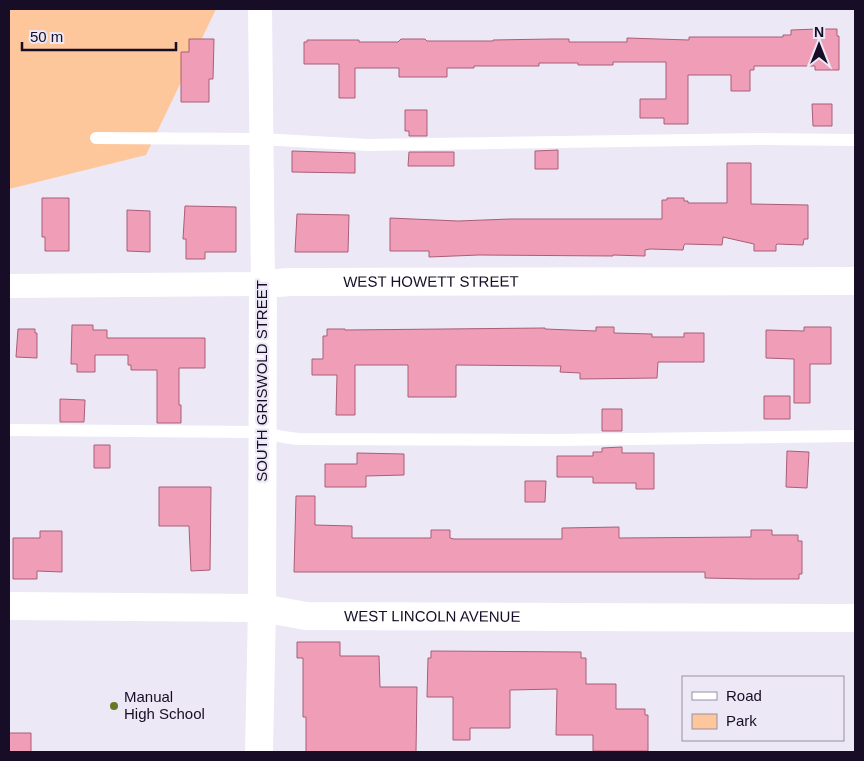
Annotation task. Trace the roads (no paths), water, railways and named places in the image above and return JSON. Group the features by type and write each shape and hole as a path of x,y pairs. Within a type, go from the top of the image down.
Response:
{"main road":[{"name":"WEST HOWETT STREET","path":"262,284 291,282 855,281"},
{"name":"SOUTH GRISWOLD STREET","path":"259,752 262,608 262,284"},
{"name":"WEST LINCOLN AVENUE","path":"9,606 262,608 306,616 855,618"}],"street":[{"name":"SOUTH GRISWOLD STREET","path":"260,9 262,284"},
{"name":"WEST HOWETT STREET","path":"9,286 262,284"}],"lane":[{"path":"96,138 261,139 367,145 757,139 855,140"},
{"path":"9,430 262,432 283,438 298,439 558,440 855,436"}],"place":[{"name":"Manual High School","path":"114,706"}]}
